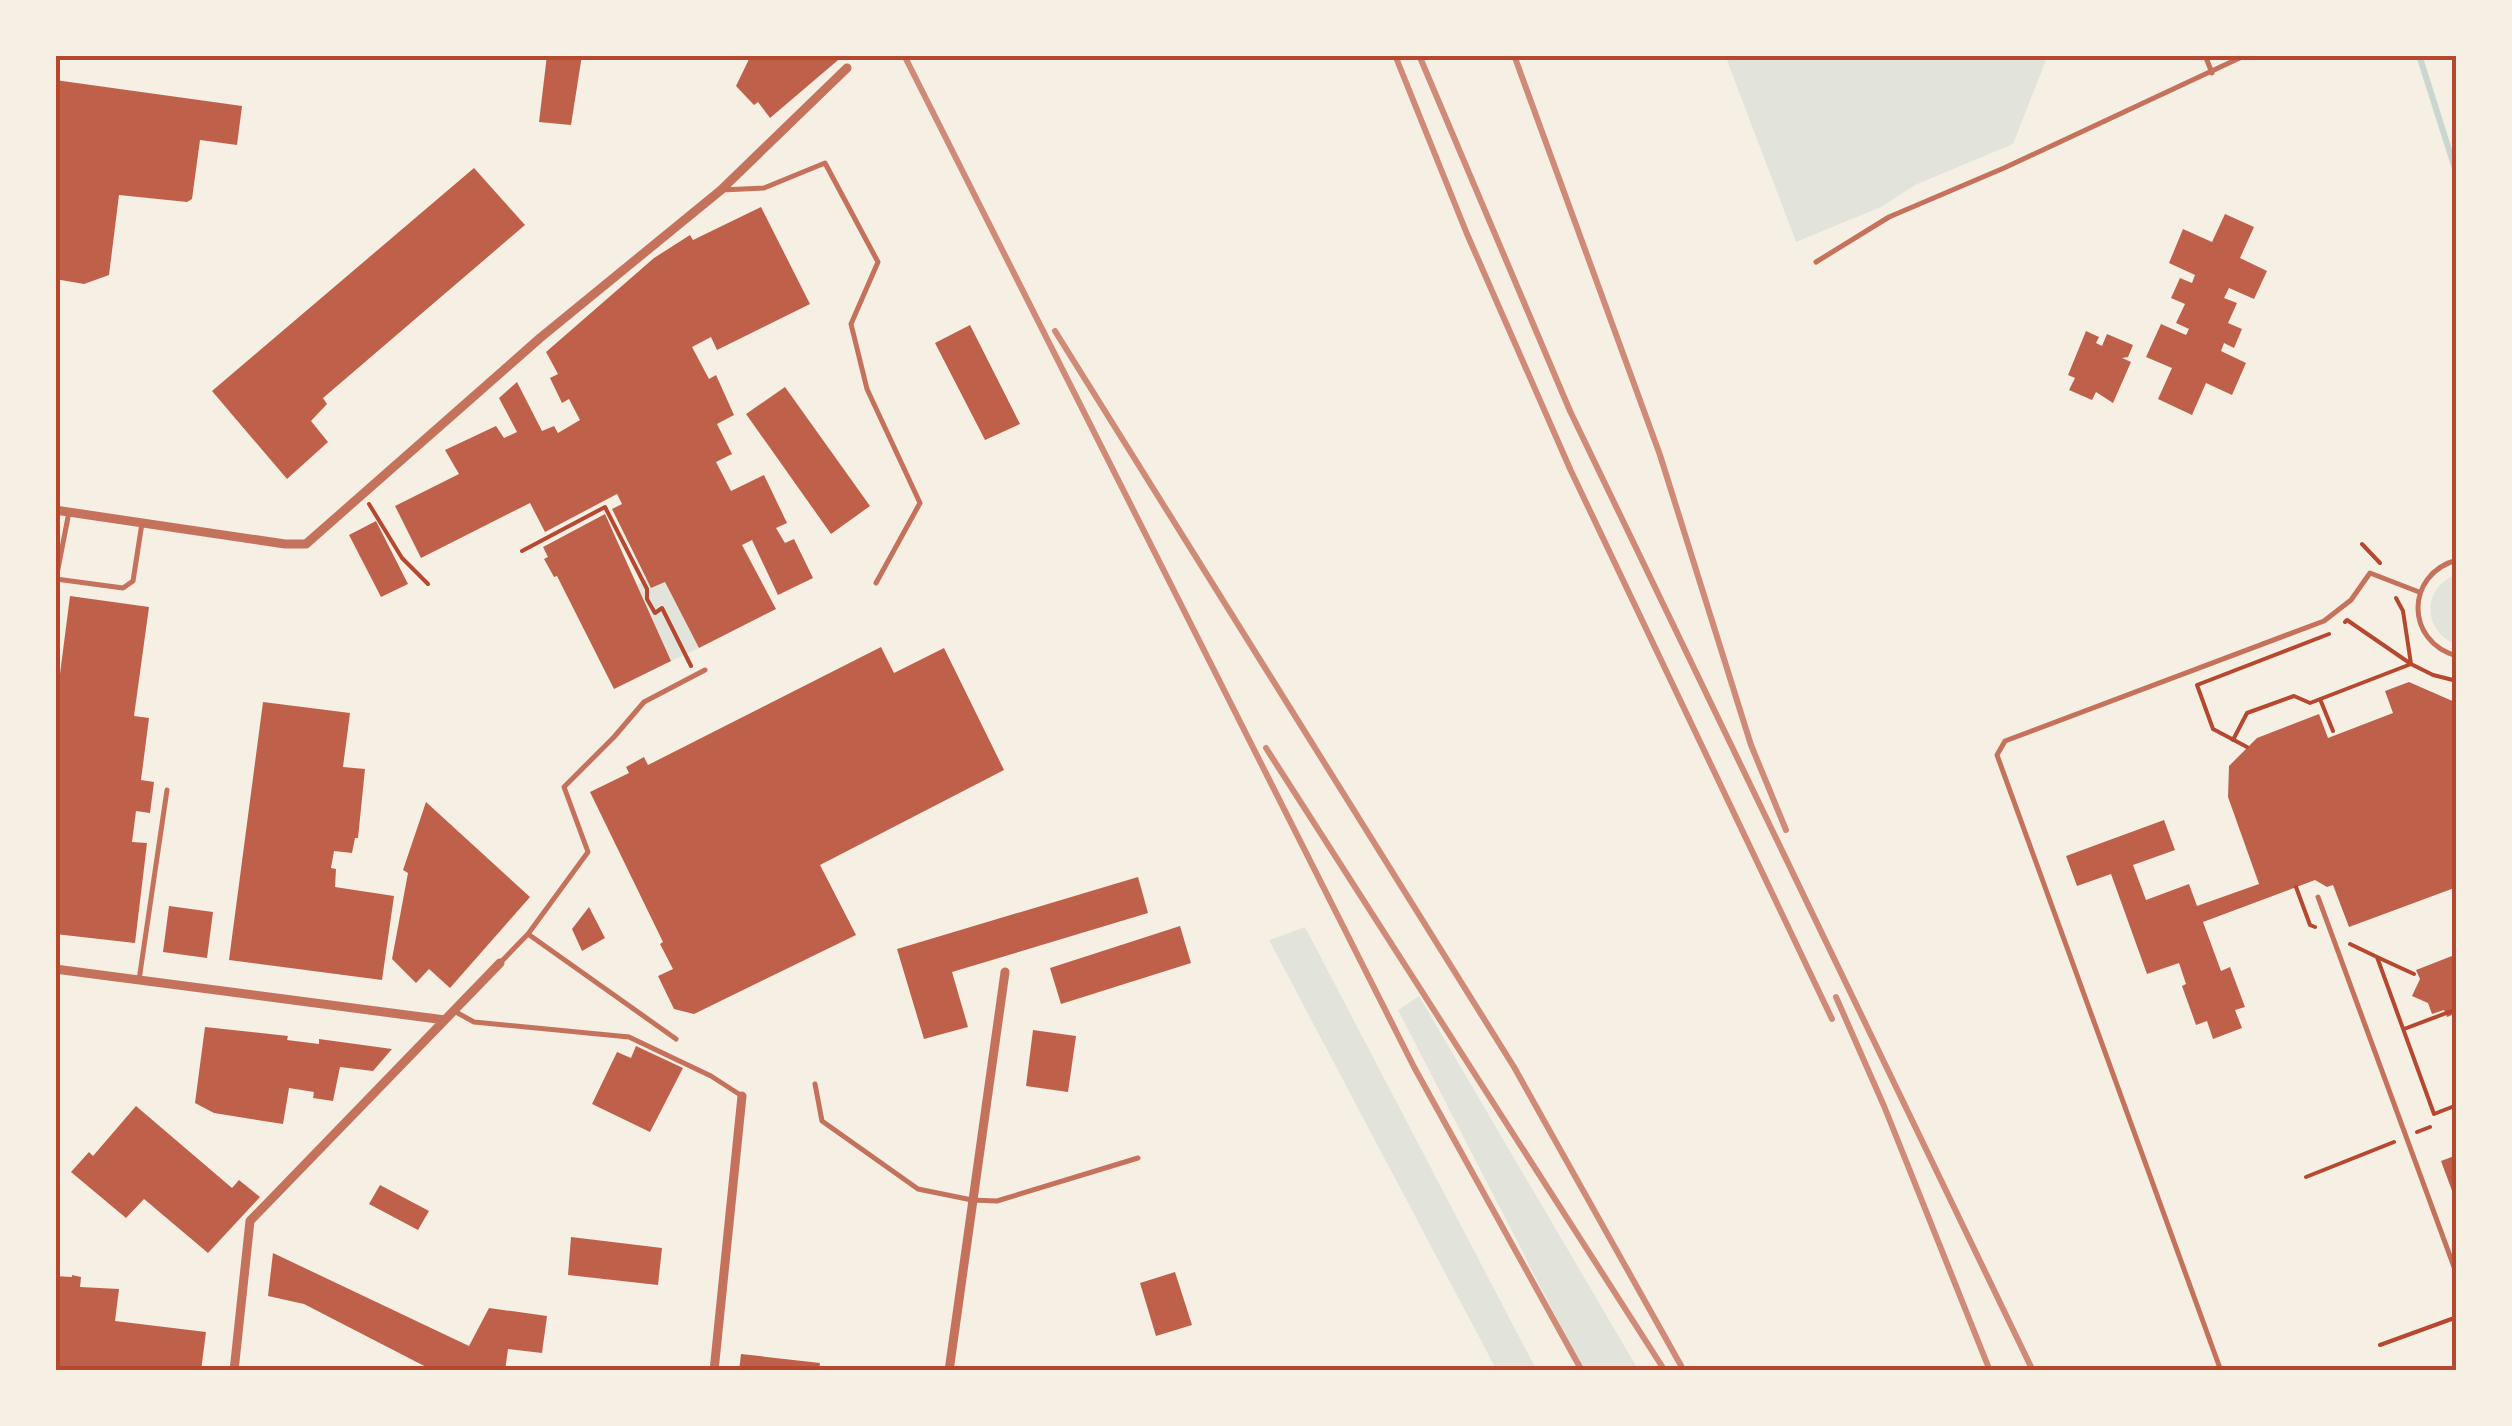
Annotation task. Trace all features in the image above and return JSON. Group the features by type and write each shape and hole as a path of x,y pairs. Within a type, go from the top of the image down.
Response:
{"street":[{"path":"55,510 306,544 540,338 720,190 847,68"},
{"path":"234,1371 250,1221 500,963"},
{"path":"55,969 444,1020"},
{"path":"949,1371 1005,972"},
{"path":"714,1371 742,1096"}],"lane":[{"path":"2205,55 2212,73"},
{"path":"1816,262 1889,217 2246,55"},
{"path":"720,190 764,188 825,162 878,262 850,324 866,388 920,503 876,583"},
{"path":"69,512 55,580 123,588 133,581 142,523"},
{"path":"2457,560 2438,567 2427,578 2416,608 2427,638 2439,649 2457,656"},
{"path":"2221,1371 1997,755 2005,742 2324,621 2351,600 2370,573 2419,592"},
{"path":"500,963 528,934 588,852 564,788 644,702 705,670"},
{"path":"139,980 167,790"},
{"path":"2318,897 2457,1275"},
{"path":"528,934 676,1040"},
{"path":"454,1011 474,1022 629,1037 711,1076 742,1096"},
{"path":"815,1084 822,1121 918,1189 997,1202 1138,1158"}],"path":[{"path":"2454,55 2457,62"},
{"path":"363,493 402,558 428,584"},
{"path":"522,551 606,507 655,613 662,608 695,675"},
{"path":"2362,544 2378,562 2389,566"},
{"path":"2388,594 2401,603 2411,664"},
{"path":"2247,747 2213,728 2196,685 2330,634 2354,614"},
{"path":"2347,620 2411,664 2433,676 2457,681"},
{"path":"2233,740 2247,714 2294,696 2310,703 2411,664"},
{"path":"2320,699 2333,731"},
{"path":"2296,887 2310,925 2414,974"},
{"path":"2377,957 2434,1114 2457,1105"},
{"path":"2404,1029 2457,1009"},
{"path":"2412,1135 2430,1127"},
{"path":"2306,1177 2394,1142"},
{"path":"2380,1344 2457,1317"}],"shaded area":[{"path":"1725,55 2048,55 2013,144 1915,185 1881,207 1796,242"},
{"path":"2457,574 2457,645 2437,630 2430,610 2437,589"},
{"path":"647,579 652,588 665,582 699,648 671,661 635,586"},
{"path":"1305,927 1537,1371 1497,1371 1269,940"},
{"path":"1419,996 1639,1371 1584,1371 1398,1010"}],"building":[{"path":"547,55 582,55 571,125 539,122"},
{"path":"751,55 844,55 770,118 758,102 754,105 736,86"},
{"path":"55,80 242,106 237,145 200,140 192,199 187,202 119,195 109,275 84,284 55,279"},
{"path":"474,168 525,225 323,398 327,404 311,421 328,442 287,479 212,391"},
{"path":"761,207 810,304 717,350 711,337 692,347 709,379 716,375 734,415 717,424 732,454 716,462 731,491 764,475 787,523 776,528 785,543 794,539 813,578 778,595 752,540 742,545 776,609 699,648 665,582 651,588 612,509 622,504 617,494 545,532 530,503 421,558 395,506 459,474 445,450 496,426 504,438 517,432 499,398 517,382 542,431 554,426 558,433 580,420 569,399 562,403 550,378 558,374 546,352 654,258 690,235 693,240"},
{"path":"2225,214 2254,227 2240,258 2267,271 2254,299 2229,288 2224,298 2237,303 2228,323 2242,329 2234,348 2224,343 2221,351 2246,363 2232,395 2206,383 2192,415 2158,399 2172,368 2146,357 2161,324 2186,335 2189,329 2176,323 2185,304 2171,298 2180,278 2192,283 2195,275 2169,263 2183,229 2212,242"},
{"path":"970,325 1020,424 985,440 935,343"},
{"path":"2086,331 2099,337 2096,343 2102,346 2107,334 2133,345 2128,357 2122,358 2131,362 2113,403 2096,392 2092,400 2069,390 2075,378 2068,375"},
{"path":"785,387 870,506 831,534 746,414"},
{"path":"605,514 671,661 614,689 557,576 544,559 548,557 543,547"},
{"path":"376,521 408,584 381,597 349,535"},
{"path":"70,596 149,607 134,716 149,718 141,780 154,782 150,813 136,811 132,842 147,843 135,943 55,934 55,713"},
{"path":"881,647 894,673 944,648 1004,770 820,865 856,935 694,1014 674,1009 658,976 673,969 660,944 663,942 590,792 629,773 626,767 644,757 648,765"},
{"path":"2409,682 2457,703 2457,887 2349,927 2333,885 2327,887 2315,880 2203,922 2221,971 2230,967 2245,1007 2235,1010 2242,1028 2213,1039 2207,1021 2196,1025 2182,986 2186,984 2179,963 2147,974 2111,874 2077,886 2066,856 2164,820 2175,850 2133,865 2146,900 2189,884 2197,906 2259,884 2228,797 2229,766 2257,738 2319,714 2328,738 2393,713 2385,691"},
{"path":"263,702 350,713 343,767 365,769 358,838 352,853 334,851 331,868 336,869 335,887 394,896 382,980 229,960"},
{"path":"426,802 530,897 450,988 429,969 416,983 392,959 408,873 403,870"},
{"path":"1138,877 1148,913 952,972 968,1027 924,1039 897,949"},
{"path":"169,906 213,912 207,958 163,952"},
{"path":"589,907 605,938 582,951 572,929"},
{"path":"1180,926 1191,963 1061,1004 1050,968"},
{"path":"2457,954 2457,1013 2447,1017 2444,1010 2432,1014 2428,1003 2412,996 2420,979 2416,970"},
{"path":"205,1027 288,1036 287,1040 319,1044 319,1039 392,1049 373,1071 340,1067 333,1101 313,1098 314,1092 289,1088 283,1124 214,1113 195,1103"},
{"path":"1033,1030 1076,1036 1068,1092 1026,1086"},
{"path":"636,1046 683,1068 650,1132 592,1104 617,1052 631,1058"},
{"path":"136,1106 232,1188 239,1180 260,1197 208,1253 144,1199 126,1218 71,1172 89,1152 93,1156"},
{"path":"2457,1155 2457,1195 2454,1196 2441,1161"},
{"path":"380,1185 429,1211 418,1230 369,1204"},
{"path":"571,1237 662,1248 658,1285 568,1275"},
{"path":"273,1253 469,1346 489,1308 547,1316 542,1353 508,1349 505,1371 434,1371 304,1304 268,1296"},
{"path":"1175,1272 1192,1325 1156,1336 1140,1283"},
{"path":"55,1276 81,1277 80,1287 119,1289 115,1321 206,1332 201,1371 55,1371"},
{"path":"741,1354 820,1363 819,1371 739,1371"}],"waterway":[{"path":"2419,55 2457,175"}],"railway":[{"path":"904,55 1414,1067 1582,1371"},
{"path":"1395,55 1467,234 1571,471 1832,1019"},
{"path":"1419,55 1570,411 2033,1371"},
{"path":"1514,55 1660,455 1751,745 1786,830"},
{"path":"1055,331 1514,1067 1684,1371"},
{"path":"1266,748 1665,1371"},
{"path":"1836,997 1990,1371"}]}
